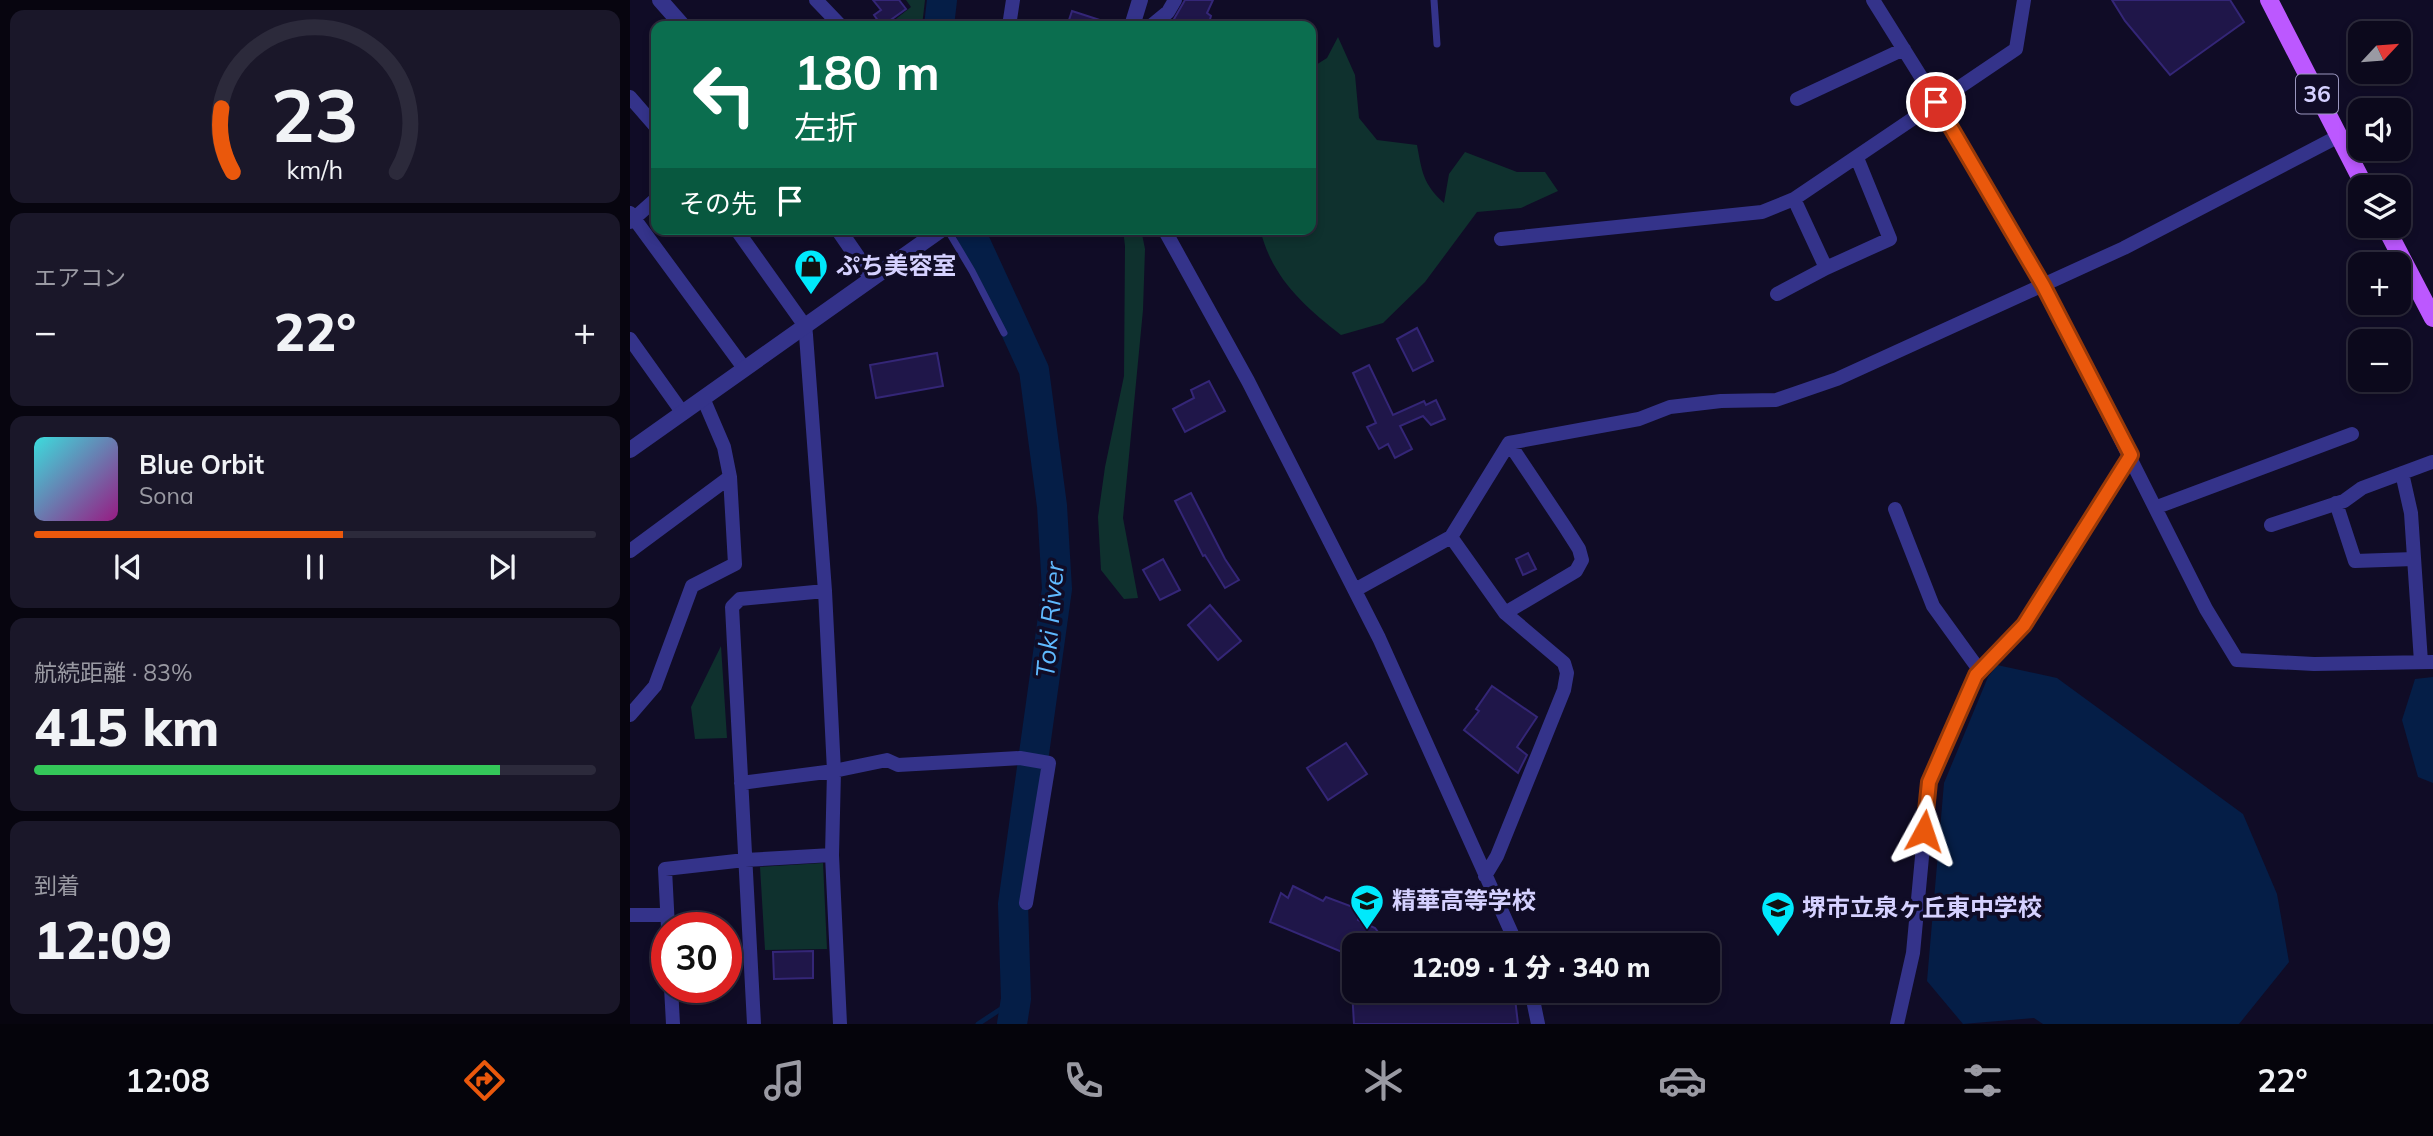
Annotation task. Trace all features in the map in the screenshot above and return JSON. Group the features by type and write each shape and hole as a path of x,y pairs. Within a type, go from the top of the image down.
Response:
{"main road":[{"name":"36","path":"2269,0 2359,175"},
{"path":"2391,238 2433,318"}],"street":[{"path":"660,0 679,21"},
{"path":"816,0 836,21"},
{"path":"1010,21 1013,0"},
{"path":"1134,21 1140,0"},
{"path":"1157,21 1168,12 1175,0"},
{"path":"1873,0 2043,285 2131,455 2206,609 2237,660 2314,664 2427,662 2414,559 2412,513 2402,473"},
{"path":"1501,239 1762,212 1794,199 2016,49 2024,0"},
{"path":"1797,99 1903,49"},
{"path":"630,97 651,121"},
{"path":"1355,590 1451,537 1509,443 1639,419 1670,407 1721,401 1776,400 1837,379 2124,248 2339,136"},
{"path":"1777,294 1890,239 1857,158"},
{"path":"1794,199 1826,268"},
{"path":"651,203 632,218 744,368"},
{"path":"740,235 805,326 825,591 834,771 832,855 840,1024"},
{"path":"842,235 872,277"},
{"path":"630,450 872,277 936,235"},
{"path":"1167,235 1248,381 1379,638 1511,933"},
{"path":"630,339 682,412"},
{"path":"630,715 655,686 692,586 735,564 730,477 724,447 703,398"},
{"path":"2157,507 2352,434"},
{"path":"1505,613 1576,571 1582,560 1565,527 1509,443"},
{"path":"1897,1024 1913,953 1929,782 1976,675 2024,625 2131,455"},
{"path":"2271,525 2336,503 2362,488 2432,462"},
{"path":"630,551 730,477"},
{"path":"2336,503 2355,561 2414,559"},
{"path":"1895,509 1933,607 1980,671"},
{"path":"1451,537 1505,613 1564,663 1567,673 1564,690 1549,728 1497,856 1485,876"},
{"path":"754,1024 732,607 740,599 825,591"},
{"path":"741,782 834,771 887,760 898,765 1026,759 1049,763 1026,903"},
{"path":"667,912 665,869 745,860 832,855"},
{"path":"630,915 651,918"},
{"path":"672,1003 673,1024"},
{"path":"1534,1003 1538,1024"}],"lane":[{"path":"1434,0 1437,44"},
{"path":"949,235 972,271 1004,333"}],"green space":[{"path":"906,0 925,0 923,21 893,21 911,7"},
{"path":"1338,37 1355,75 1359,118 1377,140 1417,145 1425,177 1444,203 1449,174 1465,152 1517,172 1545,172 1558,191 1521,208 1477,212 1425,282 1383,323 1341,335 1291,289 1272,262 1262,235 1316,235 1316,65 1327,58"},
{"path":"1124,235 1142,235 1145,249 1143,310 1123,518 1138,598 1124,599 1101,570 1098,517 1105,467 1124,376"},
{"path":"721,646 727,738 695,739 691,707"},
{"path":"823,863 827,949 765,950 760,867"}],"water":[{"path":"1997,665 2057,678 2243,814 2277,894 2289,962 2239,1024 2043,1024 2034,1018 1963,1024 1927,981 1944,783 1988,677"},
{"path":"2433,677 2433,783 2418,777 2402,720 2415,679"}],"building":[{"path":"873,0 899,0 906,9 889,21 878,21 874,15 881,10"},
{"path":"1185,0 1213,0 1207,13 1211,16 1210,21 1173,21"},
{"path":"2112,0 2230,0 2244,22 2170,75 2125,21"},
{"path":"1072,11 1103,21 1069,21"},
{"path":"1417,328 1433,361 1413,371 1397,339"},
{"path":"937,353 943,386 876,398 870,365"},
{"path":"1369,365 1393,415 1424,401 1426,405 1436,400 1445,419 1431,425 1423,416 1400,426 1412,449 1395,458 1388,444 1379,449 1367,427 1376,423 1353,373"},
{"path":"1209,381 1225,411 1185,432 1173,409 1194,398 1191,390"},
{"path":"1191,493 1225,559 1239,580 1225,588 1205,555 1203,556 1175,501"},
{"path":"1528,553 1536,569 1523,575 1516,559"},
{"path":"1163,559 1180,590 1160,600 1143,570"},
{"path":"1210,605 1241,641 1218,660 1188,625"},
{"path":"1492,686 1537,717 1517,747 1527,755 1518,773 1464,730 1479,711 1476,709"},
{"path":"1346,743 1367,774 1328,800 1307,768"},
{"path":"1293,886 1323,901 1326,897 1361,910 1358,920 1375,928 1379,933 1342,933 1342,952 1270,922 1281,893 1288,898"},
{"path":"813,951 813,978 774,979 773,952"},
{"path":"1353,1003 1516,1003 1518,1024 1354,1024"}],"waterway":[{"name":"Toki River","path":"940,21 942,0"},
{"name":"Toki River","path":"972,235 1034,370 1052,506 1057,589 1013,904 1016,999 1012,1024"},
{"path":"978,1024 1016,999"}],"place":[{"name":"ぷち美容室","path":"811,296"},
{"name":"精華高等学校","path":"1367,931"},
{"name":"堺市立泉ヶ丘東中学校","path":"1778,938"}],"route":[{"path":"1924,831 1929,782 1976,675 2024,625 2131,455 2043,285 1936,102"}]}
